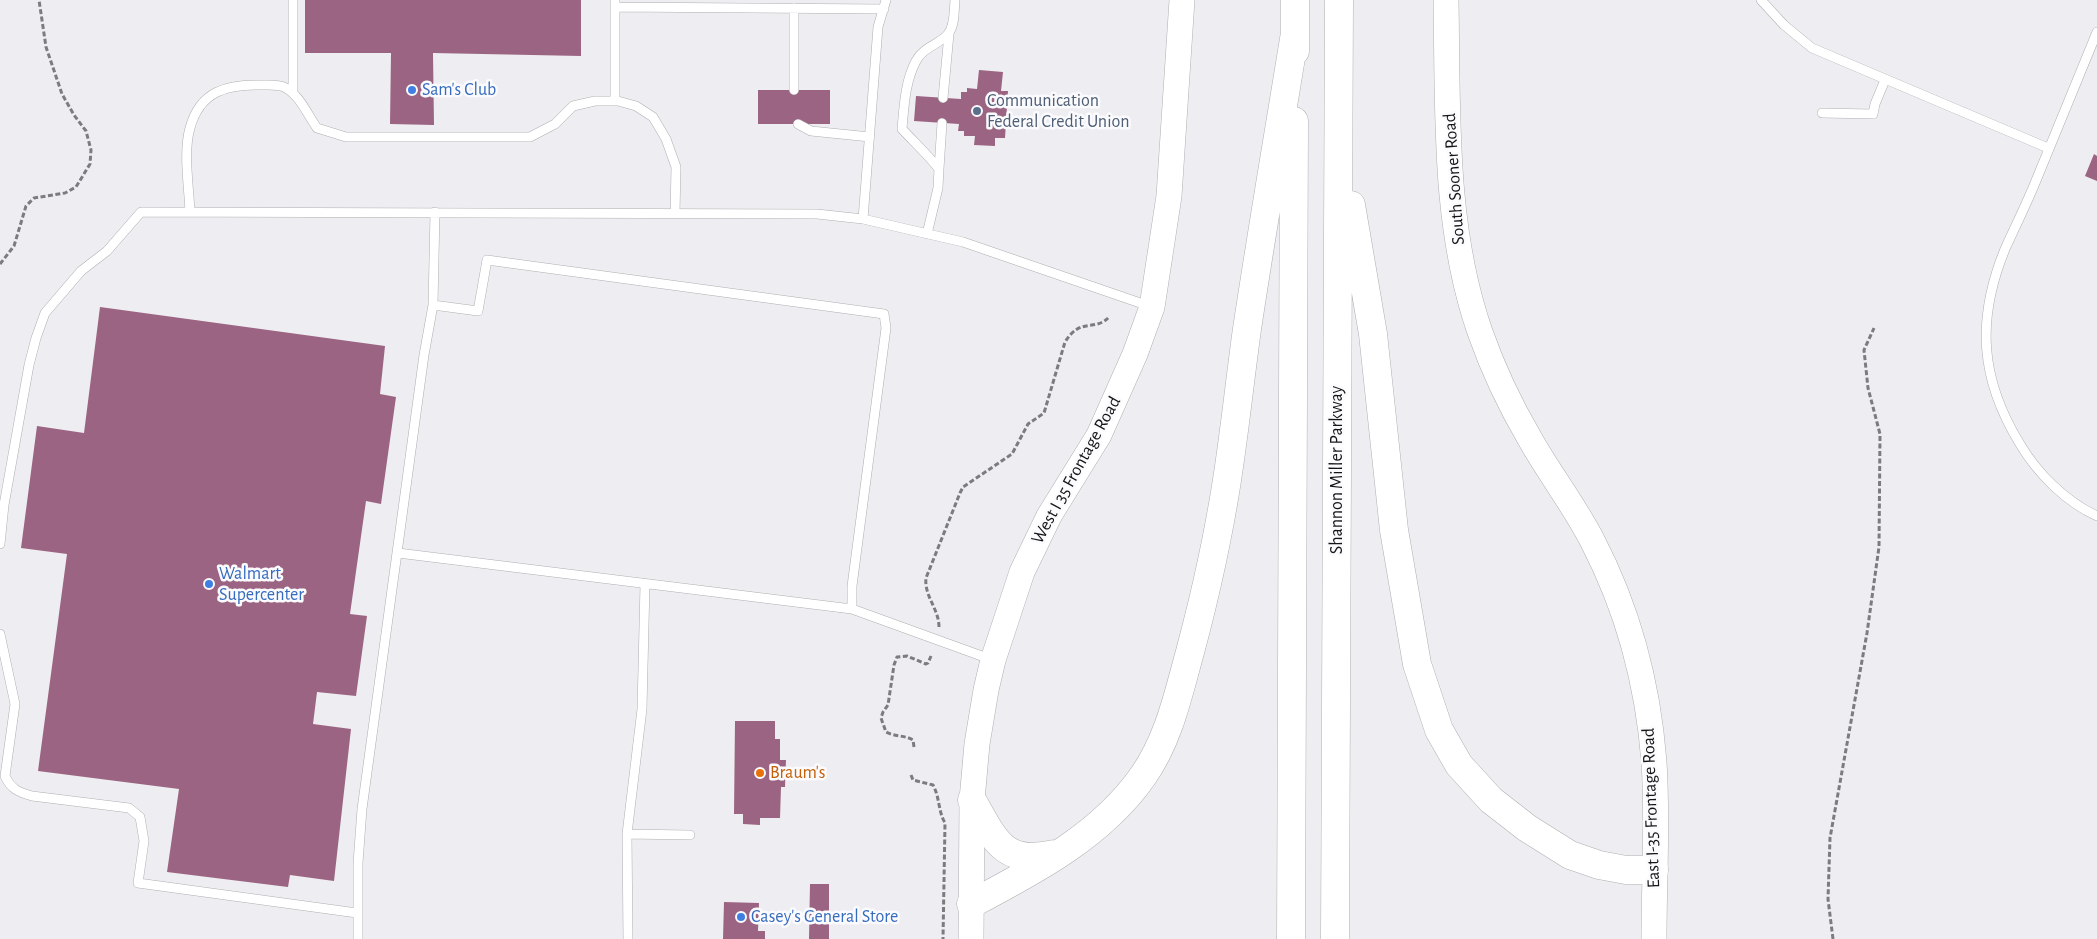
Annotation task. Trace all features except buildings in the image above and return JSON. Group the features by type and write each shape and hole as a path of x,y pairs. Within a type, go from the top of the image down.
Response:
{"highway":[{"path":"1291,939 1295,0"},
{"name":"Shannon Miller Parkway","path":"1334,939 1339,0"},
{"path":"971,904 1061,852 1090,832 1117,806 1142,777 1162,745 1176,703 1205,594 1227,481 1247,329 1295,33"},
{"path":"1339,130 1373,334 1394,530 1417,664 1439,730 1460,765 1472,779 1491,800 1527,828 1570,855 1598,865 1626,870 1654,870"},
{"path":"972,800 992,834 1004,848 1022,857 1038,858 1061,852"}],"street":[{"name":"West I 35 Frontage Road","path":"971,939 972,800 977,744 993,660 1022,572 1049,516 1099,435 1136,354 1152,307 1169,196 1182,0"},
{"name":"South Sooner Road","path":"1446,0 1453,208 1463,273 1480,331 1501,384 1530,439 1559,486"},
{"name":"East I-35 Frontage Road","path":"1559,486 1595,546 1614,587 1633,642 1647,705 1654,763 1654,939"}],"lane":[{"path":"293,0 293,93"},
{"path":"943,98 949,34 953,21 955,0"},
{"path":"1761,0 1784,25 1812,48 2048,148"},
{"path":"614,102 615,4 794,8 885,4 878,27 863,219"},
{"path":"794,8 794,90"},
{"path":"2097,32 2035,183 2005,250 1991,291 1985,330 1989,372 2002,412 2026,454 2049,482 2088,512 2097,516"},
{"path":"939,169 929,155 917,146 902,129 907,85 916,60 930,46 949,34"},
{"path":"1822,113 1873,114 1885,80"},
{"path":"190,212 188,148 190,129 197,110 206,98 218,91 234,86 282,86 297,96 317,128 346,137 530,137 555,124 573,106 595,101 636,106 653,117 666,139 676,167 676,214"},
{"path":"927,234 938,188 942,123"},
{"path":"798,124 811,132 870,137"},
{"path":"0,544 4,505 29,365 36,338 46,313 81,271 107,251 141,212 817,214 863,219 962,242 1152,307"},
{"path":"358,939 357,913 362,809 421,374 433,305 435,212"},
{"path":"433,305 478,311 487,260 884,314 886,328 852,586 852,609"},
{"path":"398,553 852,609 993,660"},
{"path":"628,939 627,834 642,709 645,584"},
{"path":"0,634 14,704 5,776 10,786 19,792 32,796 117,806 129,808 135,812 140,817 144,841 138,883 357,913"},
{"path":"627,834 690,835"}],"path":[{"path":"0,264 14,246 26,206 34,198 65,193 76,187 90,164 91,150 86,132 62,94 46,47 39,0"},
{"path":"938,628 939,618 925,586 926,578 963,487 1012,454 1028,424 1044,413 1065,342 1070,333 1082,326 1105,321 1110,316"},
{"path":"1833,939 1828,899 1830,838 1867,633 1879,547 1880,434 1868,388 1864,350 1874,328"},
{"path":"914,747 913,740 910,738 893,736 886,732 881,718 888,705 897,657 907,656 926,664 931,656"},
{"path":"911,774 913,780 933,785 939,799 940,810 945,823 943,939"}],"place":[{"name":"Sam's Club","path":"412,90"},
{"name":"Communication Federal Credit Union","path":"977,111"},
{"name":"Walmart Supercenter","path":"209,584"},
{"name":"Braum's","path":"760,773"},
{"name":"Casey's General Store","path":"741,917"}]}
